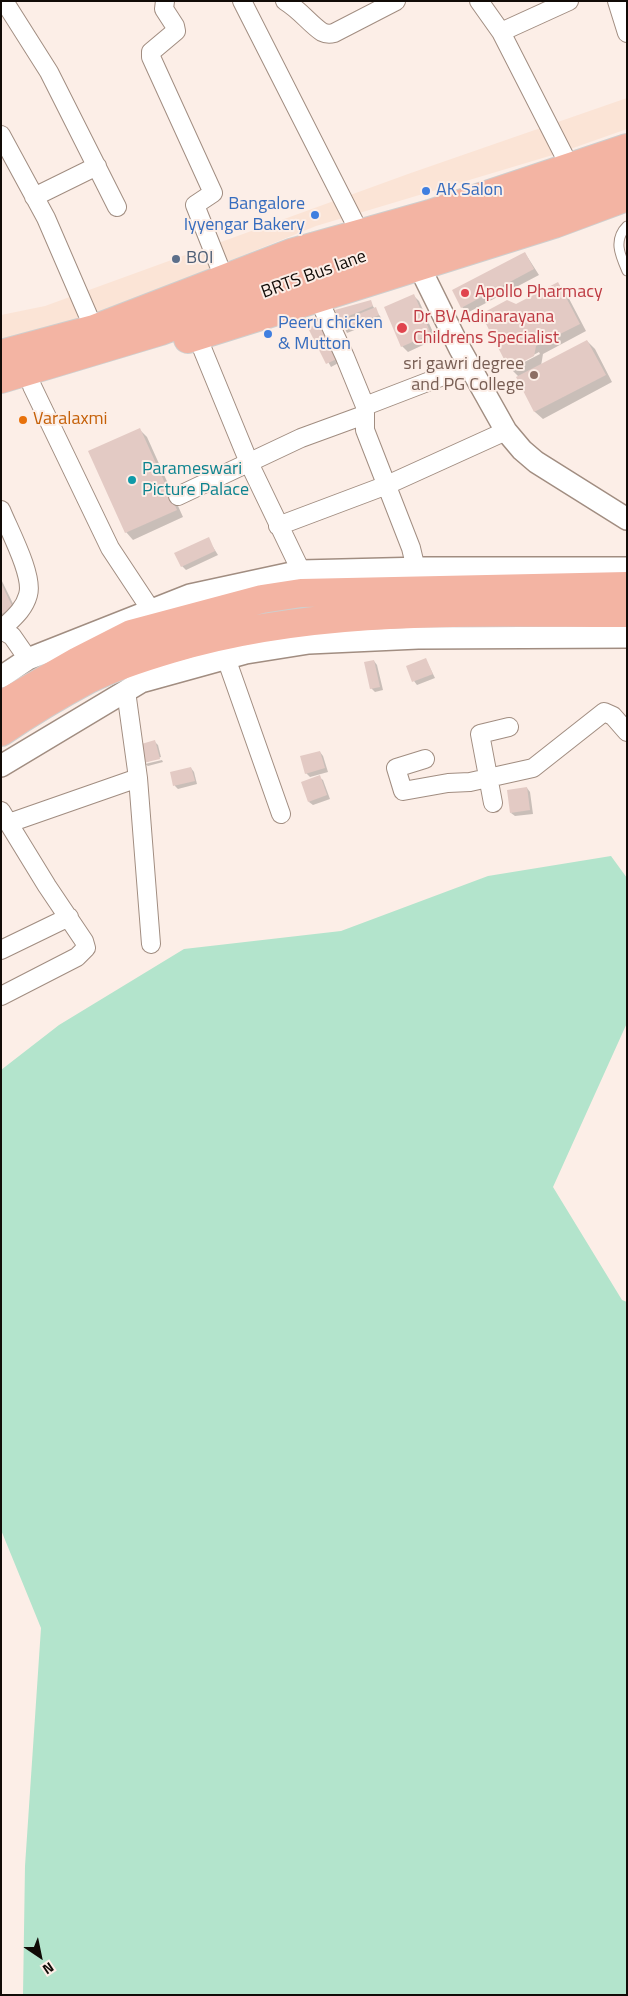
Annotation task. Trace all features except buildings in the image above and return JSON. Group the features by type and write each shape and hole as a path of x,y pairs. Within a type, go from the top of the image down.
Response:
{"main road":[{"path":"1,395 318,298 409,244 570,167 627,148"},
{"path":"409,244 472,227 627,173"},
{"path":"1,354 94,329 291,253 365,244 409,244 554,224 627,197"},
{"name":"BRTS Bus lane","path":"1,379 160,331 365,244"},
{"path":"1,705 78,661 131,634 262,598 301,582 627,586"},
{"path":"1,732 90,679 144,657 232,633 308,632 390,615 627,612"}],"street":[{"path":"4,1 50,72 117,207"},
{"path":"165,1 164,9 175,26 176,31 151,52 151,57 212,193 195,205 224,278"},
{"path":"242,1 365,244"},
{"path":"285,1 297,9 322,32 328,34 334,33 396,1"},
{"path":"479,1 500,32 570,167"},
{"path":"500,32 570,1"},
{"path":"617,1 627,33"},
{"path":"1,135 34,197 94,329"},
{"path":"34,197 97,166"},
{"path":"409,244 469,366 506,431 522,450 536,462 627,519"},
{"path":"318,298 345,357 364,410 365,430 411,548 416,569"},
{"path":"198,336 301,582"},
{"path":"178,496 249,461 469,366"},
{"path":"32,386 110,548 151,610"},
{"path":"278,526 387,485 506,431"},
{"path":"1,510 30,580 28,595 20,612 2,629 12,636 28,659"},
{"path":"1,677 28,659 190,595 416,569 627,568"},
{"path":"1,766 141,682 308,632 418,638 627,637"},
{"path":"226,658 281,814"},
{"path":"126,691 138,778 151,944"},
{"path":"426,759 396,768 403,791 488,778 539,765 604,712 613,716 627,732"},
{"path":"493,803 480,734 509,727"},
{"path":"1,996 82,953 86,948 84,941 47,886 5,816 138,778"},
{"path":"1,950 69,917"}],"lane":[{"path":"627,226 620,233 618,246 627,271"}],"shaded area":[{"path":"627,98 627,129 556,154 316,226 85,319 1,342 1,315 45,306 408,174"}],"green space":[{"path":"611,856 627,878 627,1023 553,1187 622,1300 627,1302 627,1995 23,1995 25,1866 41,1628 1,1530 1,1070 59,1025 184,949 341,931 488,876"}],"place":[{"name":"AK Salon","path":"426,191"},
{"name":"Bangalore Iyyengar Bakery","path":"315,215"},
{"name":"BOI","path":"176,259"},
{"name":"Apollo Pharmacy","path":"465,293"},
{"name":"Dr BV Adinarayana Childrens Specialist","path":"402,328"},
{"name":"Peeru chicken & Mutton","path":"268,334"},
{"name":"sri gawri degree and PG College","path":"534,375"},
{"name":"Varalaxmi","path":"23,420"},
{"name":"Parameswari Picture Palace","path":"132,480"}]}
